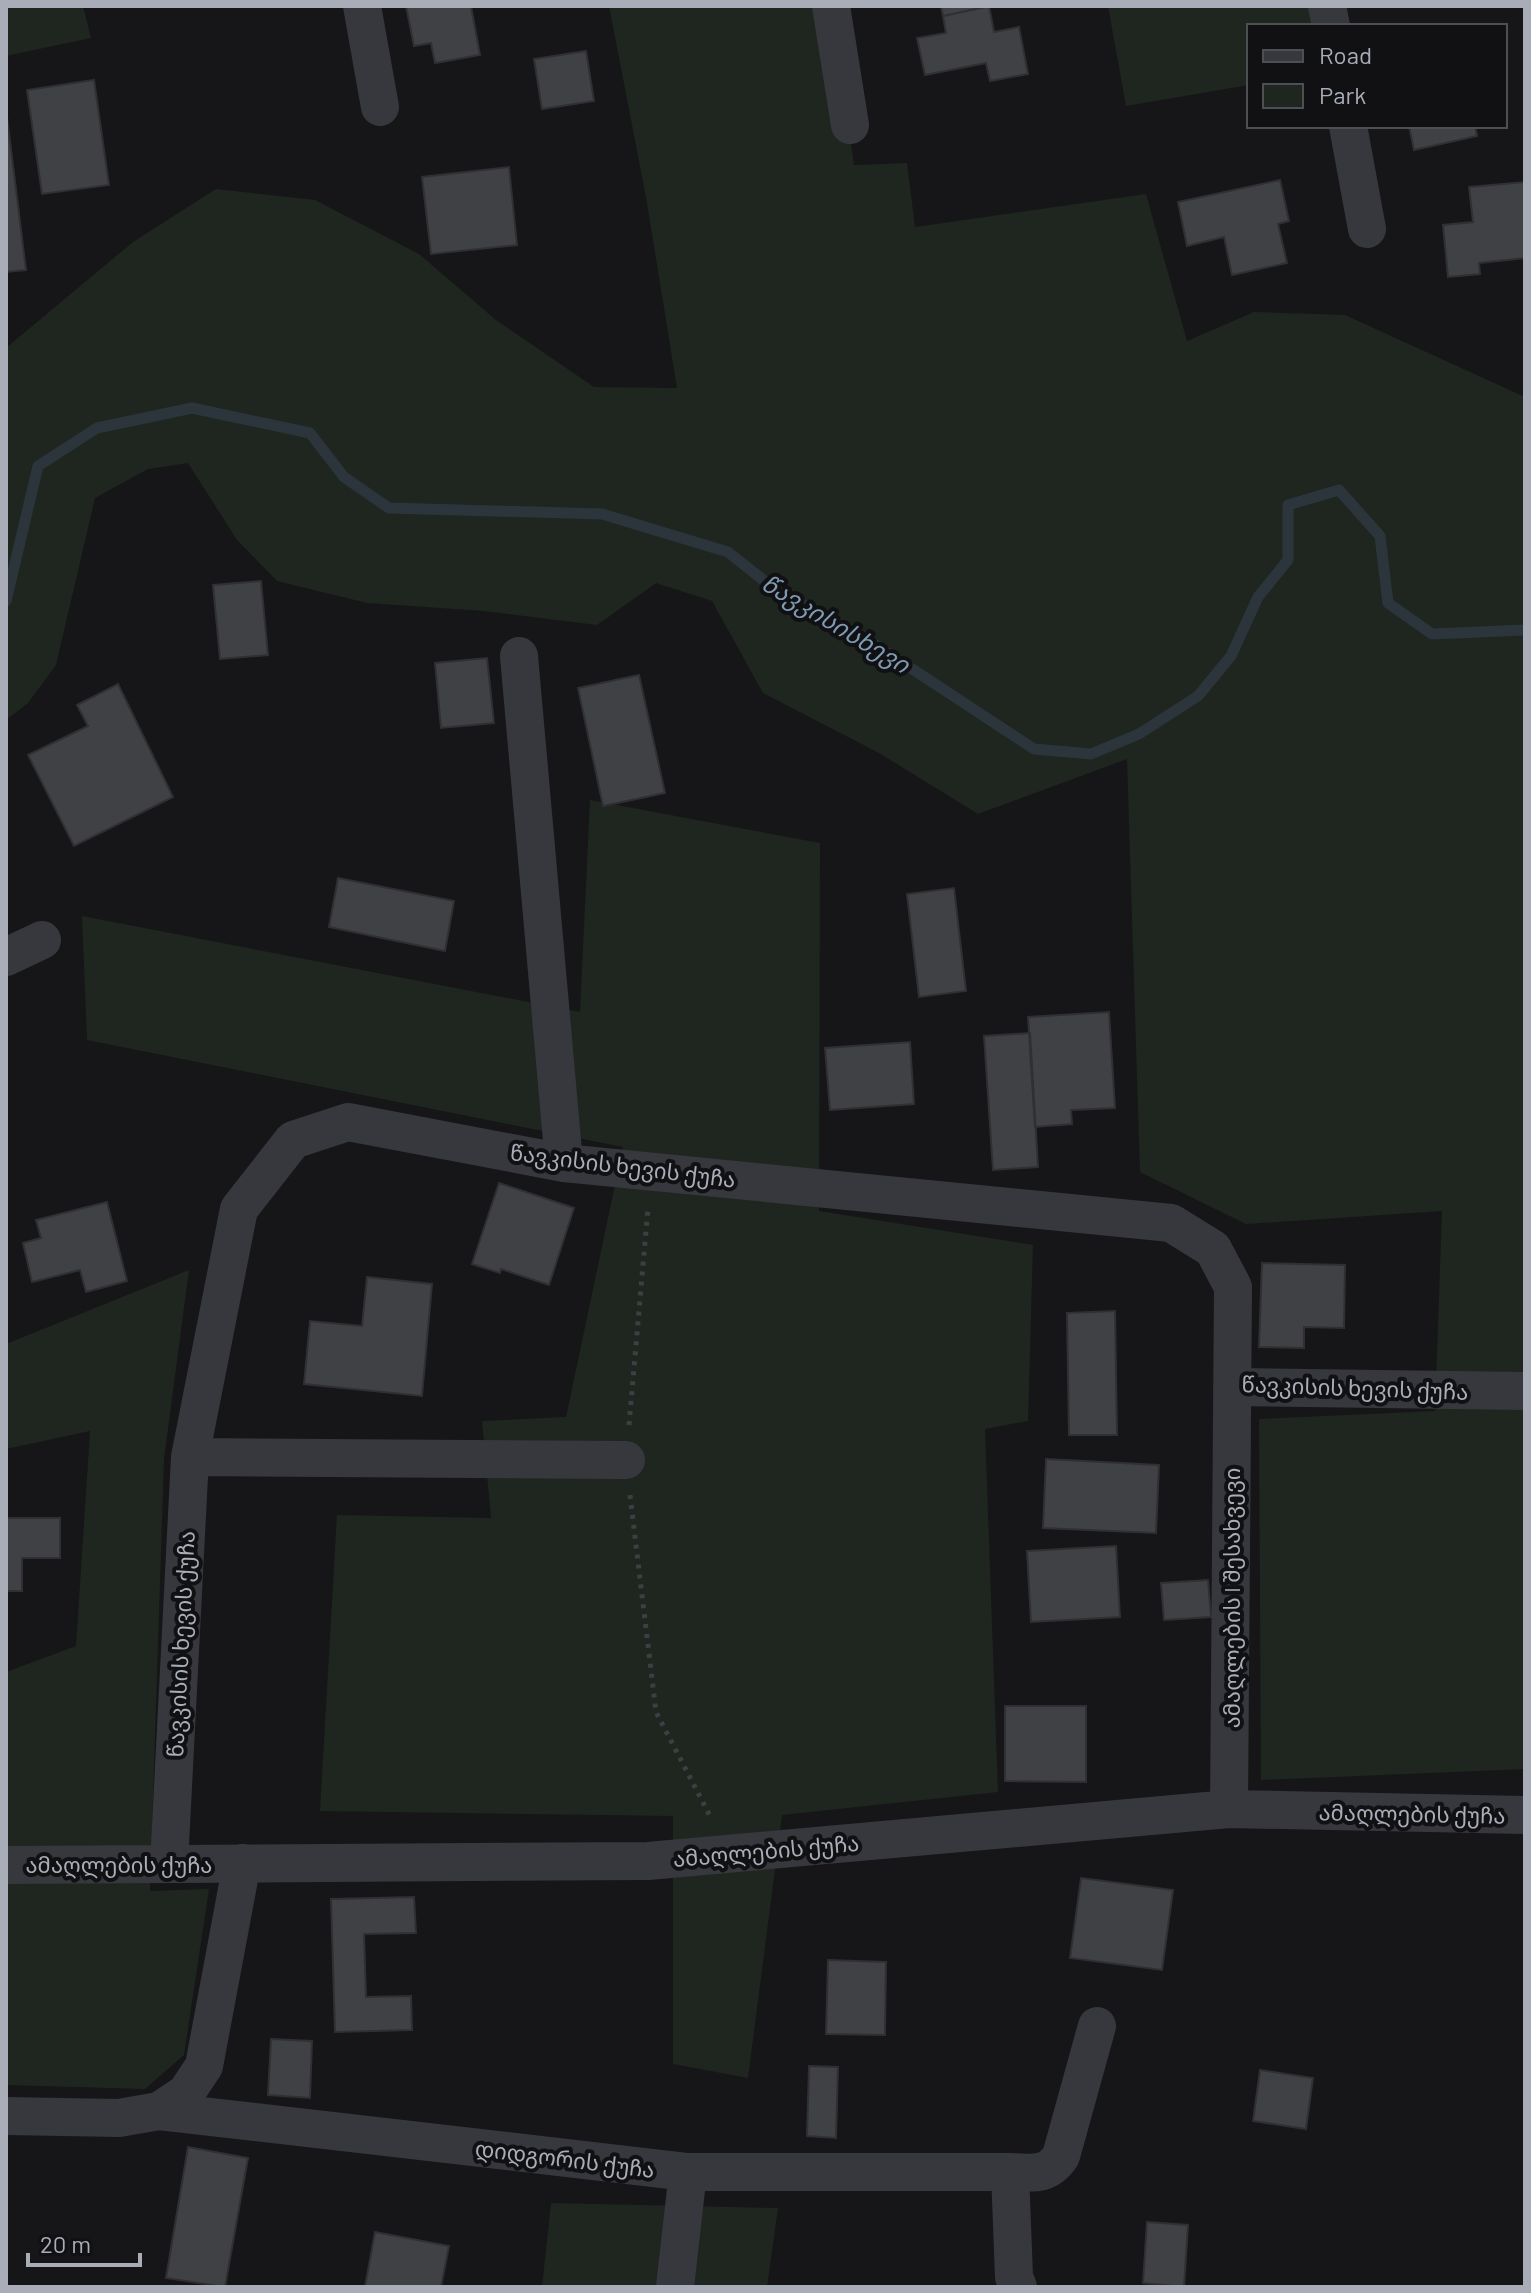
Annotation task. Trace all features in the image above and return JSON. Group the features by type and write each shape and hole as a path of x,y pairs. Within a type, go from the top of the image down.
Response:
{"street":[{"path":"362,6 380,107"},
{"path":"831,6 850,125"},
{"path":"1348,128 1367,229"},
{"path":"519,656 564,1163"},
{"path":"6,957 42,940"},
{"name":"წავკისის ხევის ქუჩა","path":"169,1864 190,1457 239,1209 293,1140 348,1122 564,1163 1171,1223 1213,1249 1233,1287 1232,1387 1525,1391"},
{"name":"ამაღლების I შესახვევი","path":"1229,1809 1232,1387"},
{"path":"190,1457 626,1460"},
{"name":"ამაღლების ქუჩა","path":"6,1865 648,1861 1229,1809 1525,1815"},
{"path":"159,2111 186,2093 204,2066 242,1863"},
{"name":"დიდგორის ქუჩა","path":"6,2116 119,2118 159,2111 688,2172 1042,2173 1053,2168 1061,2156 1097,2026"},
{"path":"675,2287 688,2172"},
{"path":"1010,2172 1014,2277 1018,2287"}],"path":[{"path":"651,1171 626,1460 656,1712 730,1853"}],"green space":[{"path":"6,6 83,6 91,38 6,56"},
{"path":"609,6 831,6 854,165 907,163 915,227 1146,194 1187,341 1254,312 1345,315 1525,397 1525,1769 1261,1780 1259,1419 1435,1411 1442,1211 1246,1224 1140,1172 1127,759 978,814 879,753 763,693 712,601 656,583 597,625 484,611 367,603 277,581 237,540 188,463 148,469 95,498 56,665 28,703 6,720 6,348 133,242 216,189 315,200 419,254 496,320 594,387 677,388 646,197"},
{"path":"1108,6 1314,6 1317,24 1247,24 1247,85 1126,106"},
{"path":"590,800 820,843 819,1211 1033,1245 1028,1421 985,1429 998,1792 782,1815 748,2078 673,2064 673,1816 320,1811 337,1515 491,1518 482,1421 566,1417 623,1147 87,1040 82,916 580,1012"},
{"path":"189,1270 164,1459 150,1891 209,1889 184,2055 145,2089 6,2085 6,1672 76,1646 90,1431 6,1449 6,1344"},
{"path":"551,2203 778,2208 767,2287 542,2287"}],"building":[{"path":"406,6 471,6 480,55 435,63 431,43 414,46"},
{"path":"941,6 990,6 943,16"},
{"path":"989,6 994,32 1019,27 1028,74 990,81 986,63 925,75 917,38 946,33 943,16"},
{"path":"586,51 594,101 542,109 534,59"},
{"path":"94,80 109,185 42,194 27,90"},
{"path":"6,117 26,270 6,272"},
{"path":"1409,128 1475,128 1477,136 1414,150"},
{"path":"509,167 517,245 431,254 422,177"},
{"path":"1280,180 1289,221 1278,224 1287,263 1232,275 1224,237 1187,246 1178,202"},
{"path":"1525,182 1525,258 1479,263 1480,274 1448,277 1443,225 1473,222 1469,187"},
{"path":"261,581 268,655 220,659 213,585"},
{"path":"487,658 494,723 441,728 435,663"},
{"path":"639,675 665,793 603,806 578,688"},
{"path":"118,684 173,797 74,846 28,755 88,726 77,705"},
{"path":"338,878 454,901 445,951 329,927"},
{"path":"954,888 966,991 919,997 907,894"},
{"path":"1109,1012 1115,1108 1071,1110 1072,1124 1035,1127 1028,1017"},
{"path":"1030,1033 1038,1167 993,1170 984,1036"},
{"path":"910,1042 914,1104 830,1110 825,1048"},
{"path":"499,1183 574,1208 549,1285 501,1269 500,1273 472,1264"},
{"path":"107,1202 127,1281 86,1292 80,1270 32,1282 23,1243 41,1238 36,1220"},
{"path":"1262,1263 1345,1265 1344,1328 1304,1327 1304,1348 1259,1347"},
{"path":"367,1277 432,1284 422,1396 304,1384 310,1321 362,1326"},
{"path":"1115,1311 1117,1435 1069,1435 1067,1313"},
{"path":"1046,1459 1159,1465 1156,1533 1043,1528"},
{"path":"6,1518 60,1518 60,1558 22,1558 22,1591 6,1591"},
{"path":"1116,1546 1120,1617 1031,1622 1027,1551"},
{"path":"1208,1580 1211,1617 1164,1620 1161,1583"},
{"path":"1005,1706 1086,1706 1086,1782 1005,1781"},
{"path":"1081,1878 1173,1890 1162,1970 1070,1958"},
{"path":"414,1897 416,1933 364,1934 366,1997 411,1996 412,2030 335,2032 331,1899"},
{"path":"828,1960 886,1962 885,2035 826,2034"},
{"path":"271,2039 312,2041 310,2098 268,2095"},
{"path":"809,2066 838,2067 836,2138 807,2136"},
{"path":"1260,2070 1313,2078 1306,2129 1253,2121"},
{"path":"188,2147 248,2158 225,2287 166,2278"},
{"path":"1147,2222 1188,2225 1184,2287 1143,2283"},
{"path":"375,2232 449,2246 441,2287 365,2287"}],"waterway":[{"name":"წავკისისხევი","path":"6,601 38,466 97,428 192,408 310,433 344,477 389,508 602,514 728,552 777,591 859,634 1034,749 1091,754 1139,734 1198,696 1231,656 1258,597 1288,560 1288,505 1339,490 1380,536 1388,603 1432,634 1525,630"}]}
